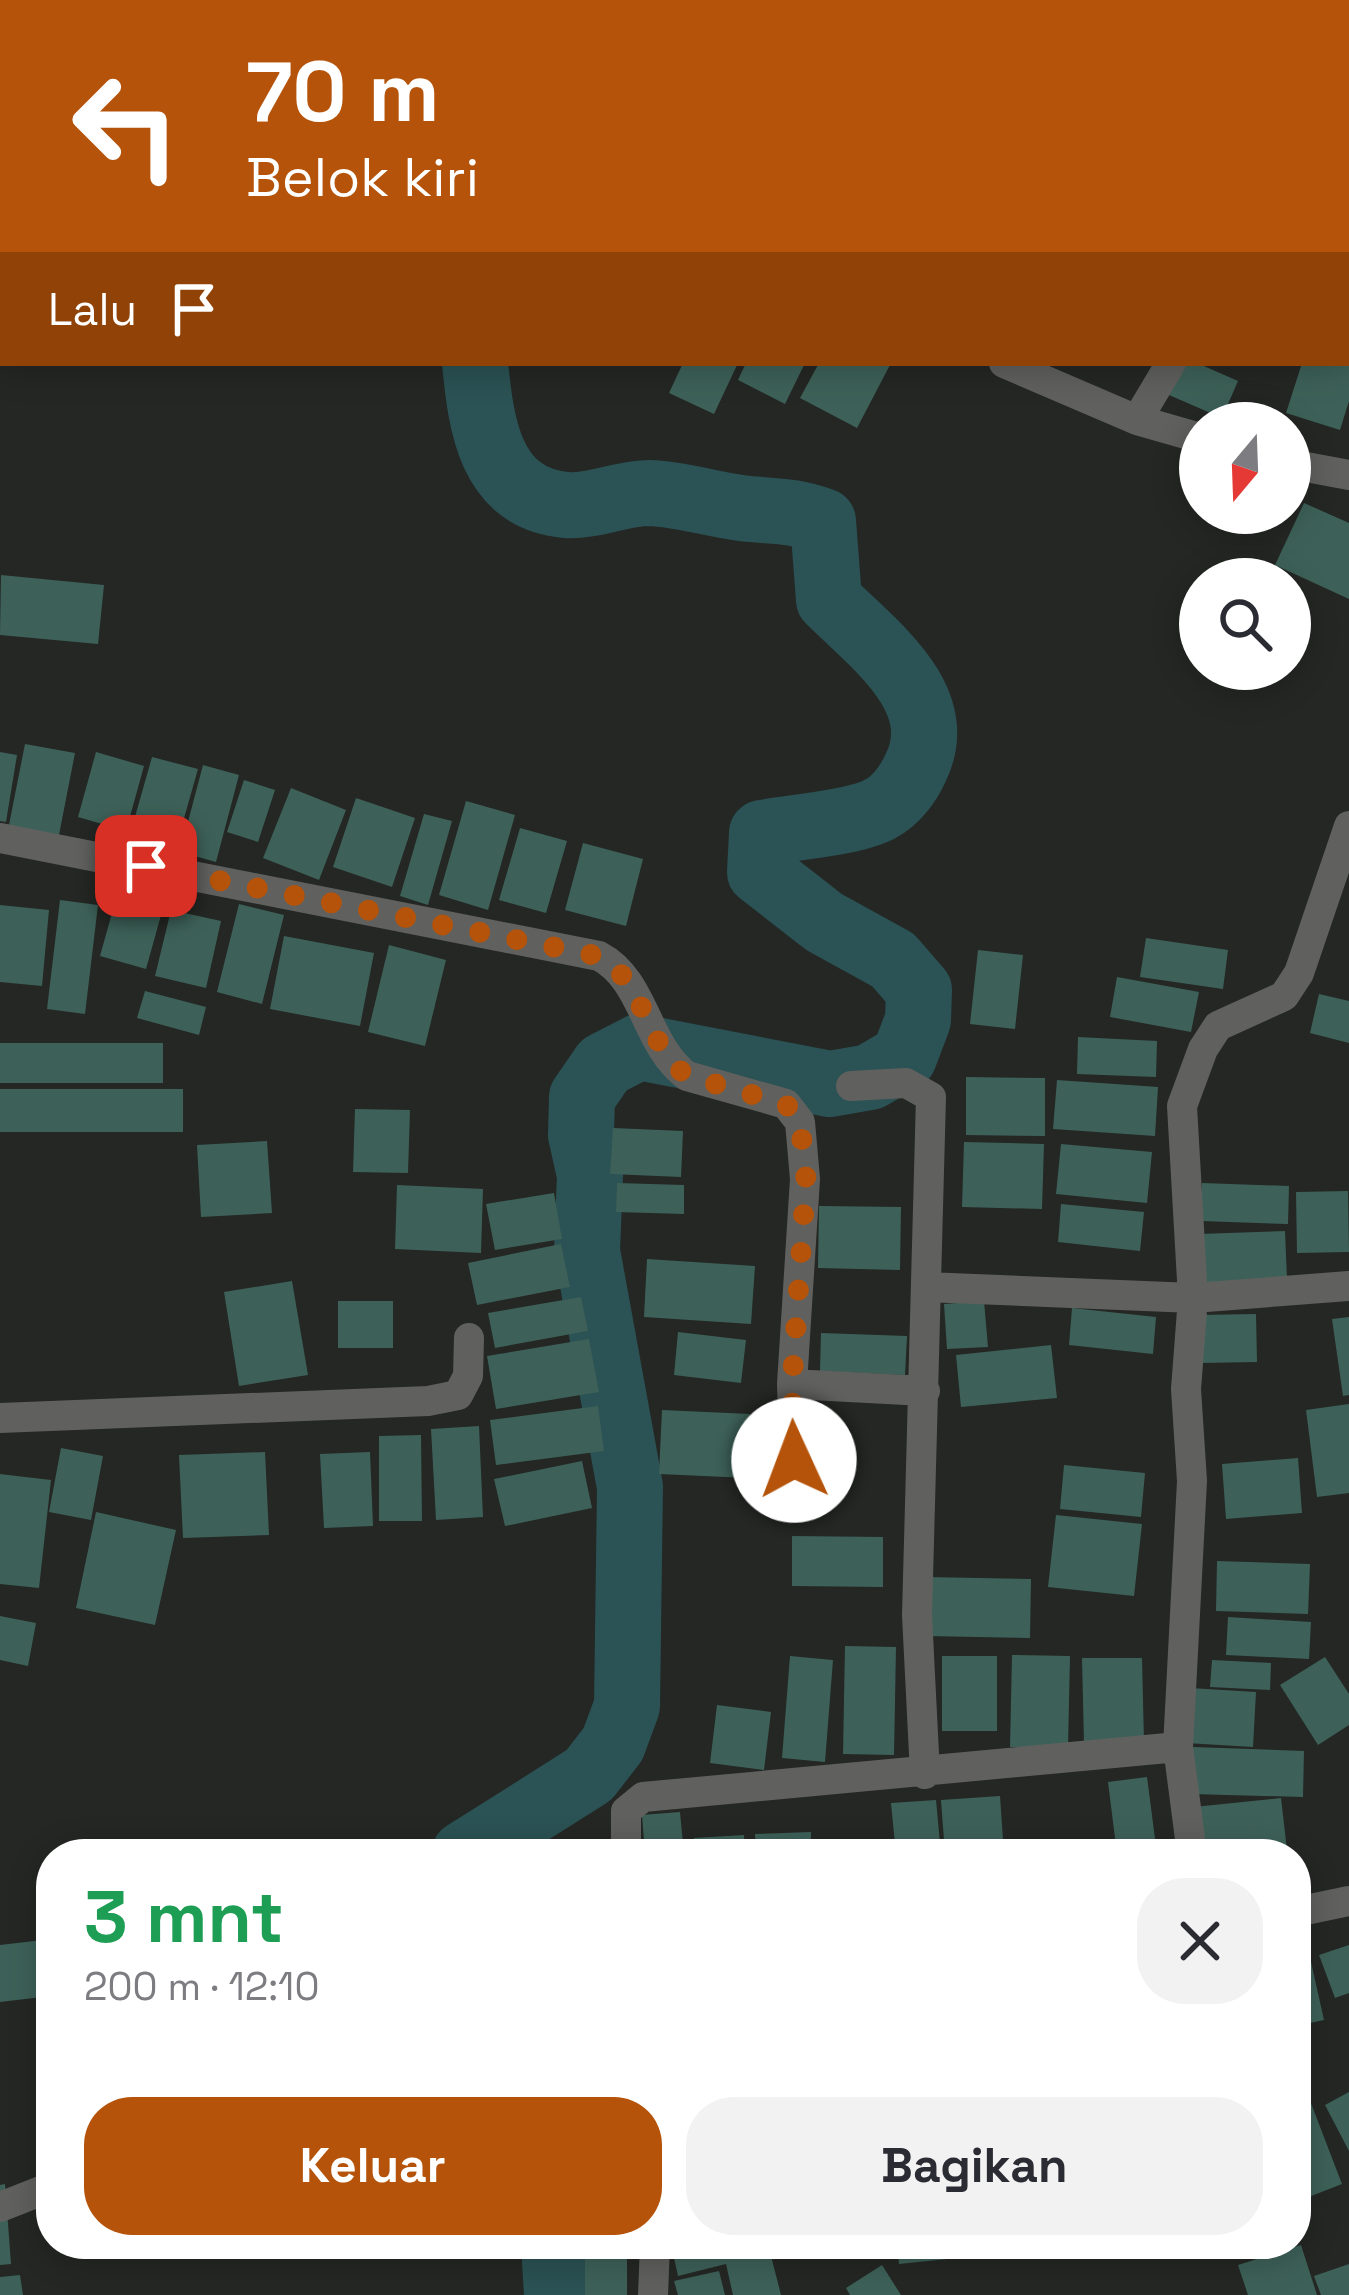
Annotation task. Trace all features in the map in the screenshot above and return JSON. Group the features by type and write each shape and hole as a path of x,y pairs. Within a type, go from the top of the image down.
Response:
{"street":[{"path":"1011,366 1137,420 1179,432"},
{"path":"1137,420 1169,366"},
{"path":"1311,468 1349,476"},
{"path":"1190,1839 1178,1748 1191,1527 1186,1389 1193,1298 1180,1138 1191,1077 1219,1026 1284,996 1299,973 1349,826"},
{"path":"0,838 599,956 619,967 662,1054 687,1076 786,1104 800,1122 806,1179 792,1384 794,1460"},
{"path":"851,1086 906,1083 931,1095 917,1615 925,1774"},
{"path":"926,1287 1193,1298 1349,1286"},
{"path":"0,1418 428,1401 458,1395 468,1376 469,1338"},
{"path":"792,1384 925,1391"},
{"path":"626,1839 626,1811 643,1797 1178,1748"},
{"path":"1311,1909 1349,1900"},
{"path":"0,2207 36,2193"},
{"path":"653,2295 654,2259"}],"building":[{"path":"682,366 737,366 714,414 669,393"},
{"path":"745,366 804,366 785,404 738,380"},
{"path":"817,366 889,366 857,428 800,398"},
{"path":"1183,366 1204,366 1238,381 1229,402 1185,402 1169,395"},
{"path":"1301,366 1349,366 1349,401 1340,430 1311,421 1311,402 1290,402"},
{"path":"1311,506 1349,523 1349,599 1311,582 1311,558 1278,558 1290,534 1311,534"},
{"path":"1,575 104,585 98,644 0,635"},
{"path":"25,744 75,753 58,840 8,830"},
{"path":"0,752 17,755 6,822 0,821"},
{"path":"96,752 144,766 126,831 78,817"},
{"path":"152,757 198,769 175,850 129,838"},
{"path":"203,765 239,775 216,862 180,852"},
{"path":"244,780 275,790 258,842 227,832"},
{"path":"291,788 346,810 319,880 263,858"},
{"path":"356,798 415,818 392,887 333,867"},
{"path":"466,801 515,815 488,910 439,895"},
{"path":"424,814 452,821 428,905 400,896"},
{"path":"520,828 567,841 546,913 499,900"},
{"path":"583,843 643,859 626,926 565,910"},
{"path":"122,877 168,890 146,969 100,956"},
{"path":"60,900 98,905 85,1014 47,1009"},
{"path":"239,904 284,915 262,1004 217,992"},
{"path":"0,905 49,910 42,986 0,982"},
{"path":"171,910 221,921 206,988 155,976"},
{"path":"284,936 374,953 360,1026 270,1009"},
{"path":"1146,938 1228,950 1223,989 1140,977"},
{"path":"389,945 446,960 425,1046 368,1032"},
{"path":"978,950 1023,955 1015,1029 970,1024"},
{"path":"1117,977 1199,992 1191,1032 1110,1017"},
{"path":"145,991 206,1007 199,1035 137,1018"},
{"path":"1319,994 1349,1001 1349,1043 1310,1033"},
{"path":"1078,1037 1157,1041 1156,1077 1077,1074"},
{"path":"0,1043 163,1043 163,1083 0,1083"},
{"path":"966,1077 1045,1078 1045,1136 966,1135"},
{"path":"1057,1080 1158,1087 1155,1136 1053,1129"},
{"path":"0,1089 183,1089 183,1132 0,1132"},
{"path":"355,1109 410,1110 408,1173 353,1172"},
{"path":"613,1128 683,1131 681,1177 610,1174"},
{"path":"267,1141 272,1213 201,1217 197,1145"},
{"path":"964,1142 1044,1144 1042,1209 962,1207"},
{"path":"1061,1144 1152,1152 1147,1203 1056,1194"},
{"path":"617,1183 684,1185 684,1214 616,1212"},
{"path":"1202,1183 1289,1186 1288,1224 1201,1221"},
{"path":"397,1185 483,1189 481,1253 395,1249"},
{"path":"1348,1191 1349,1252 1297,1253 1296,1192"},
{"path":"554,1193 562,1239 495,1250 486,1204"},
{"path":"1061,1204 1144,1212 1140,1251 1058,1242"},
{"path":"819,1206 901,1207 900,1270 818,1268"},
{"path":"1285,1231 1287,1279 1201,1283 1199,1234"},
{"path":"561,1244 570,1287 477,1305 468,1263"},
{"path":"647,1259 755,1266 751,1324 644,1317"},
{"path":"292,1281 308,1375 239,1386 224,1292"},
{"path":"581,1297 588,1331 495,1348 488,1313"},
{"path":"338,1301 393,1301 393,1348 338,1348"},
{"path":"984,1301 988,1347 947,1349 944,1304"},
{"path":"1072,1308 1156,1317 1153,1354 1069,1345"},
{"path":"1256,1314 1257,1362 1199,1363 1198,1315"},
{"path":"1349,1317 1349,1395 1343,1396 1332,1319"},
{"path":"678,1332 746,1340 741,1383 674,1375"},
{"path":"821,1333 907,1336 905,1375 820,1371"},
{"path":"589,1339 599,1392 496,1409 487,1356"},
{"path":"1051,1345 1057,1398 961,1407 956,1355"},
{"path":"1349,1404 1349,1493 1317,1497 1306,1410"},
{"path":"598,1406 604,1451 496,1465 490,1420"},
{"path":"662,1410 750,1414 748,1478 659,1474"},
{"path":"479,1426 483,1517 436,1520 431,1429"},
{"path":"421,1435 422,1521 379,1521 379,1436"},
{"path":"61,1448 103,1456 91,1520 49,1512"},
{"path":"265,1452 269,1535 183,1538 179,1455"},
{"path":"370,1452 373,1526 324,1528 320,1454"},
{"path":"1298,1458 1302,1513 1226,1519 1222,1464"},
{"path":"582,1461 592,1508 505,1526 494,1479"},
{"path":"1064,1465 1145,1473 1141,1517 1060,1509"},
{"path":"0,1474 51,1480 39,1588 0,1584"},
{"path":"96,1512 176,1530 155,1625 76,1608"},
{"path":"1056,1515 1142,1524 1134,1596 1048,1587"},
{"path":"792,1536 883,1537 883,1587 792,1586"},
{"path":"1217,1561 1310,1564 1308,1614 1216,1611"},
{"path":"926,1577 1031,1579 1030,1638 924,1636"},
{"path":"0,1616 36,1623 28,1666 0,1660"},
{"path":"1228,1617 1311,1622 1309,1659 1226,1655"},
{"path":"845,1646 896,1647 894,1755 843,1754"},
{"path":"1012,1655 1070,1656 1068,1748 1010,1747"},
{"path":"790,1656 833,1660 825,1762 782,1758"},
{"path":"942,1656 997,1656 997,1731 942,1731"},
{"path":"1325,1657 1349,1694 1349,1725 1318,1745 1280,1685"},
{"path":"1082,1658 1142,1658 1144,1743 1084,1744"},
{"path":"1212,1660 1271,1663 1270,1690 1210,1687"},
{"path":"1190,1688 1256,1692 1253,1747 1186,1743"},
{"path":"717,1705 771,1712 764,1770 710,1763"},
{"path":"1193,1747 1304,1751 1303,1797 1191,1794"},
{"path":"1147,1777 1155,1839 1115,1839 1108,1782"},
{"path":"1000,1796 1003,1839 944,1839 941,1800"},
{"path":"1281,1798 1286,1839 1197,1839 1194,1807"},
{"path":"936,1800 940,1839 895,1839 891,1803"},
{"path":"680,1812 683,1839 644,1839 642,1815"},
{"path":"811,1832 811,1839 755,1839 755,1834"},
{"path":"744,1835 744,1839 694,1839"},
{"path":"36,1941 36,1998 0,2002 0,1945"},
{"path":"1349,1945 1349,1993 1335,1998 1319,1955"},
{"path":"1311,1962 1324,2020 1311,2023"},
{"path":"1349,2092 1349,2151 1325,2105"},
{"path":"1311,2103 1342,2184 1311,2196"},
{"path":"5,2184 11,2264 0,2265 0,2185"},
{"path":"585,2259 627,2259 627,2295 585,2295"},
{"path":"674,2259 772,2259 781,2295 733,2295 726,2264 678,2276"},
{"path":"898,2259 947,2259 899,2264"},
{"path":"1257,2259 1305,2259 1317,2295 1248,2295 1238,2265"},
{"path":"1349,2264 1349,2295 1321,2295 1314,2276"},
{"path":"882,2265 901,2295 850,2295 846,2288"},
{"path":"719,2271 725,2295 678,2295 674,2281"},
{"path":"20,2275 23,2295 0,2295 0,2277"}],"waterway":[{"path":"475,366 481,410 494,454 520,488 540,499 576,505 661,494 823,521 829,600 901,674 923,718 924,742 910,779 880,809 840,821 762,833 760,872 824,922 893,960 919,990 918,1020 904,1057 870,1077 830,1084 639,1047 604,1065 582,1097 581,1135 590,1175 587,1251 630,1487 627,1706 613,1744 589,1775 488,1839"},
{"path":"555,2259 557,2295"}],"route":[{"path":"146,866 599,956 619,967 662,1054 676,1068 687,1076 786,1104 800,1122 806,1179 792,1384 794,1460"}]}
